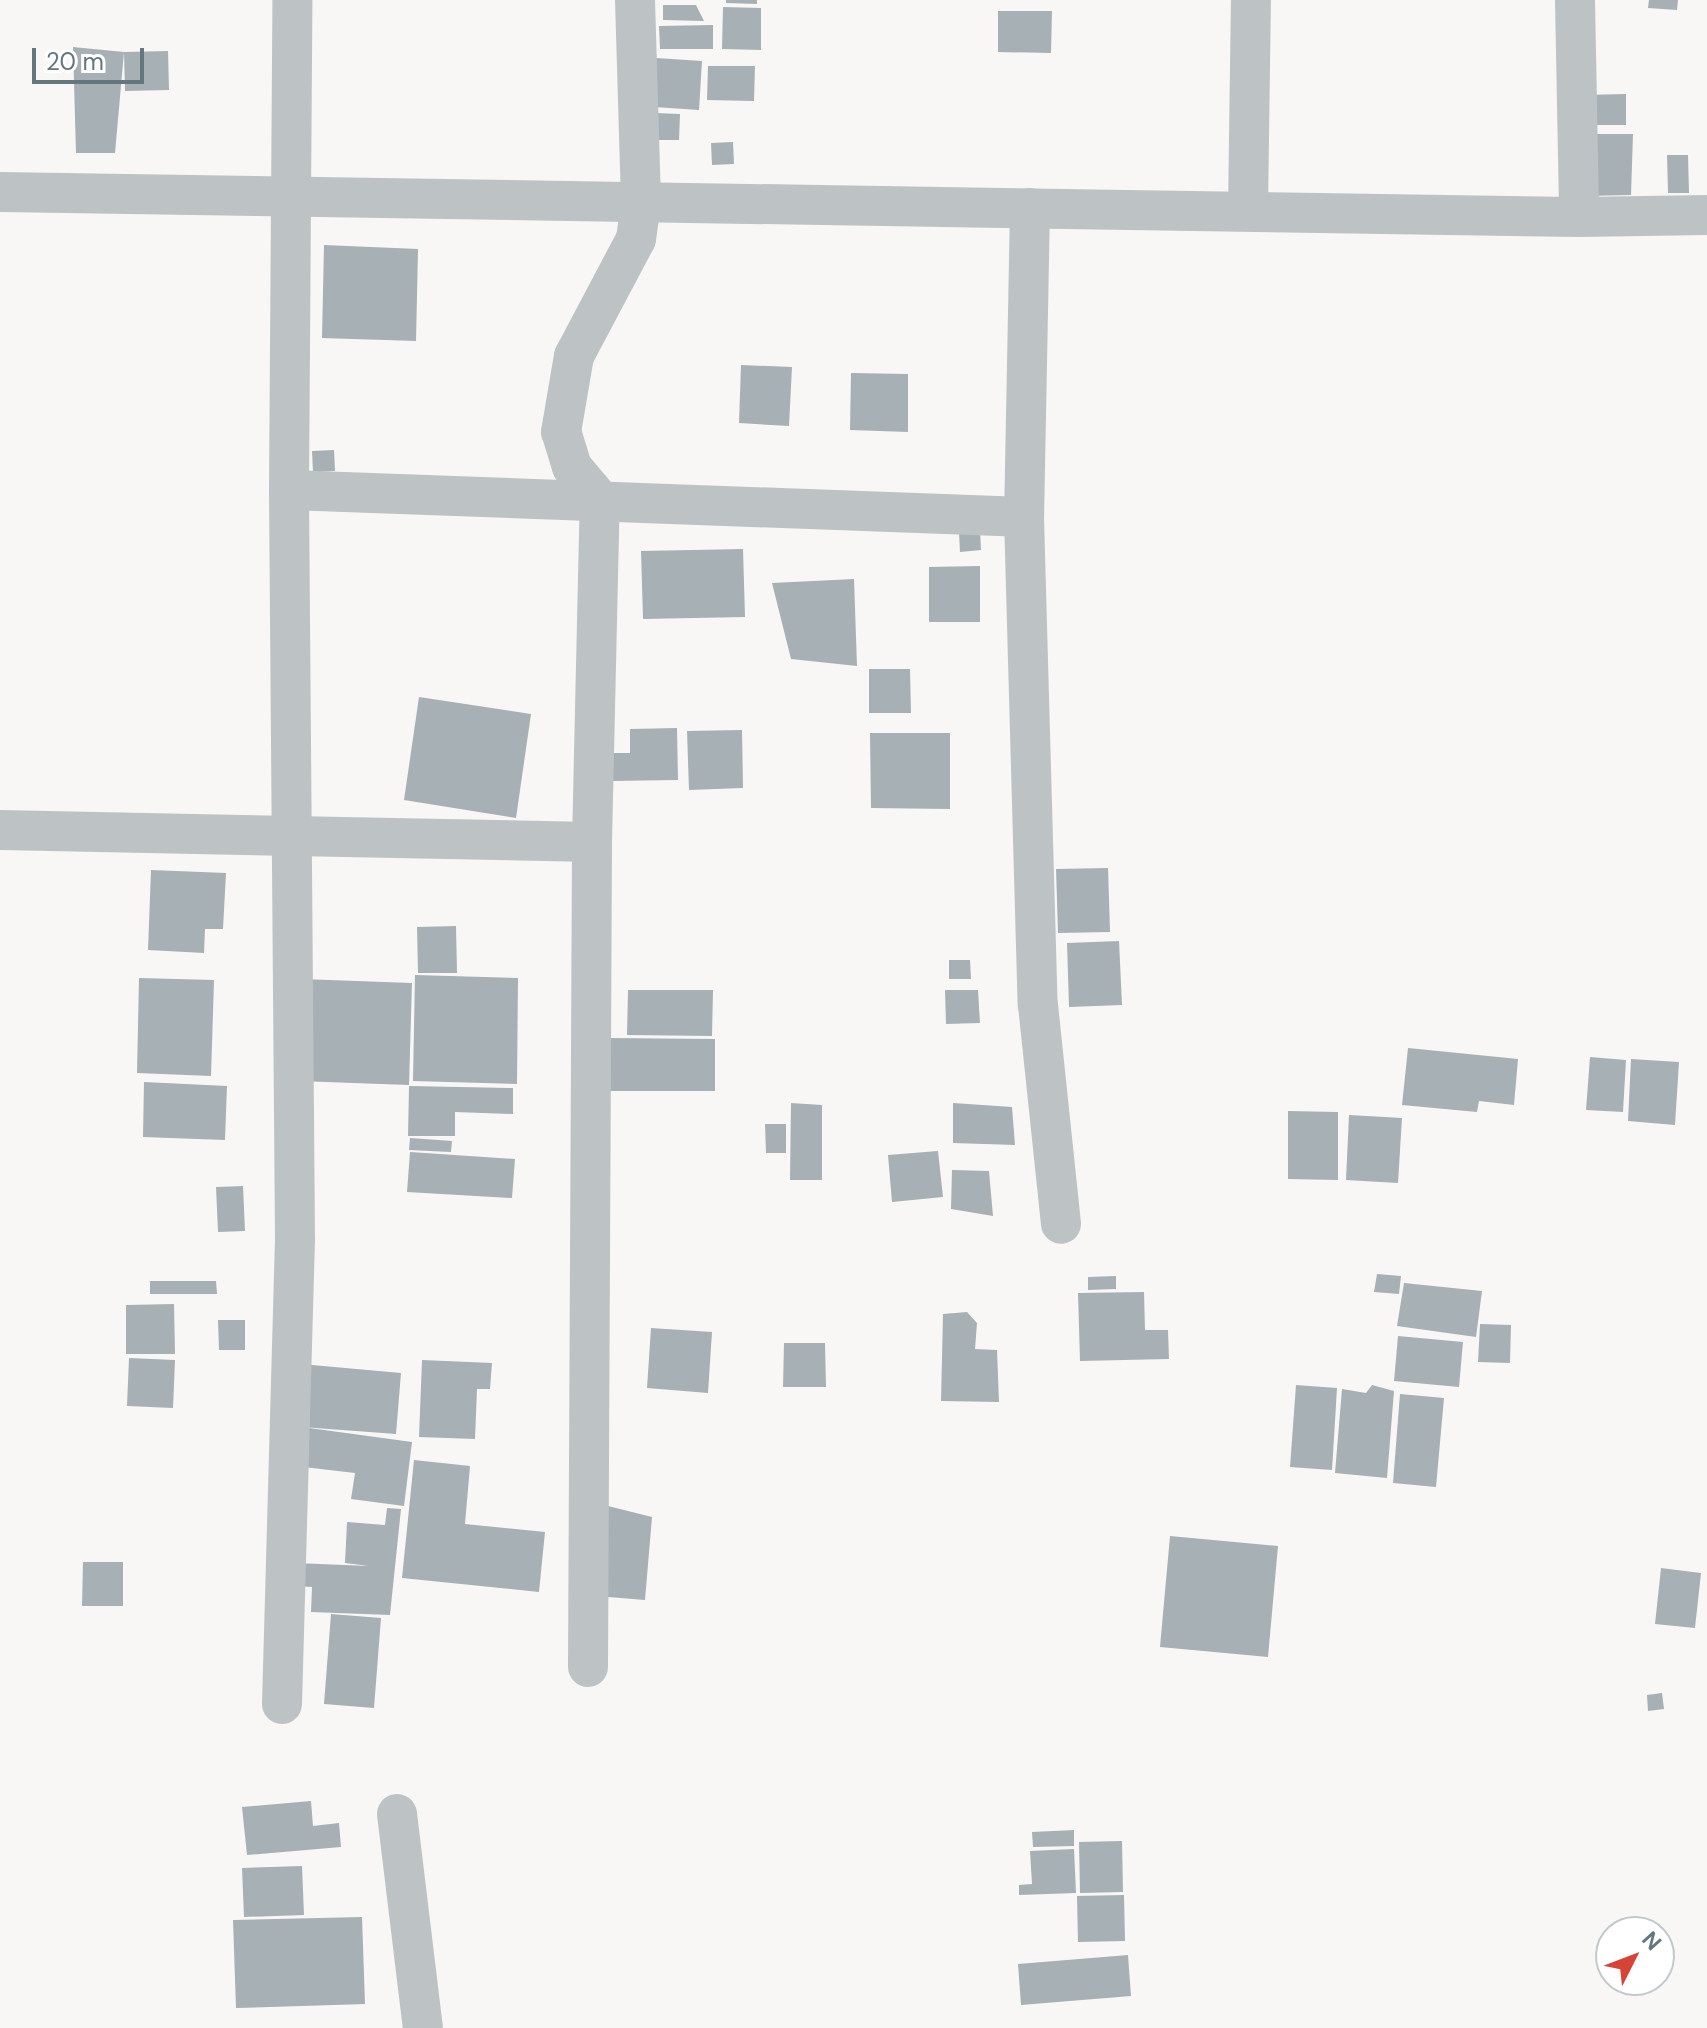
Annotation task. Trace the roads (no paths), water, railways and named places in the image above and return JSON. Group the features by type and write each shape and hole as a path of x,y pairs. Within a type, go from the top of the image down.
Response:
{"street":[{"path":"282,1704 295,1240 289,490 292,0"},
{"path":"588,1667 592,842 600,500 572,467 561,432 574,356 636,239 641,202 635,0"},
{"path":"1248,210 1251,0"},
{"path":"1575,0 1579,217"},
{"path":"0,192 1579,217 1707,215"},
{"path":"1030,208 1024,517 1038,1005 1061,1224"},
{"path":"289,490 1024,517"},
{"path":"0,830 592,842"},
{"path":"397,1814 423,2028"}]}
